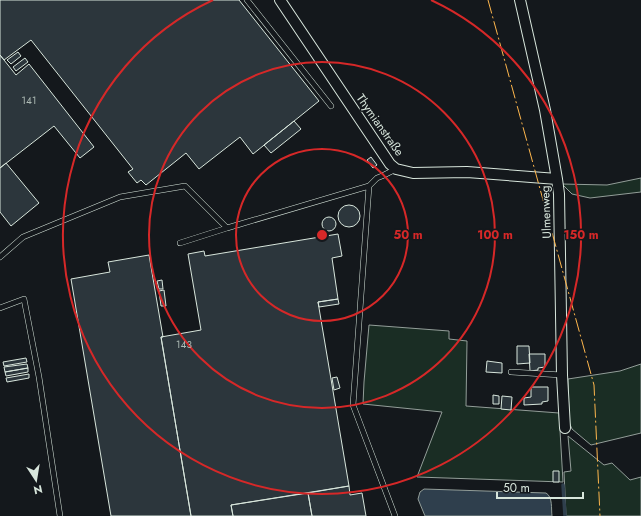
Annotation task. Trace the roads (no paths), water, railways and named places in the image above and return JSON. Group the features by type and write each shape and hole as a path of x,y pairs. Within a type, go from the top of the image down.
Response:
{"street":[{"name":"Thymianstraße","path":"280,0 390,164 396,169 413,173 467,172 557,179"},
{"name":"Ulmenweg","path":"520,0 545,110 559,194 562,375 565,428"}],"lane":[{"path":"247,0 331,106"},
{"path":"180,243 369,186 377,178 396,169"},
{"path":"0,257 23,237 120,197 186,186 227,228"},
{"path":"369,186 353,405 395,516"},
{"path":"0,308 24,299 39,377 60,516"},
{"path":"511,372 562,375"}],"water":[{"path":"424,489 546,493 551,500 552,516 425,516 418,499 420,492"}],"waterway":[{"path":"563,485 565,516"}]}
